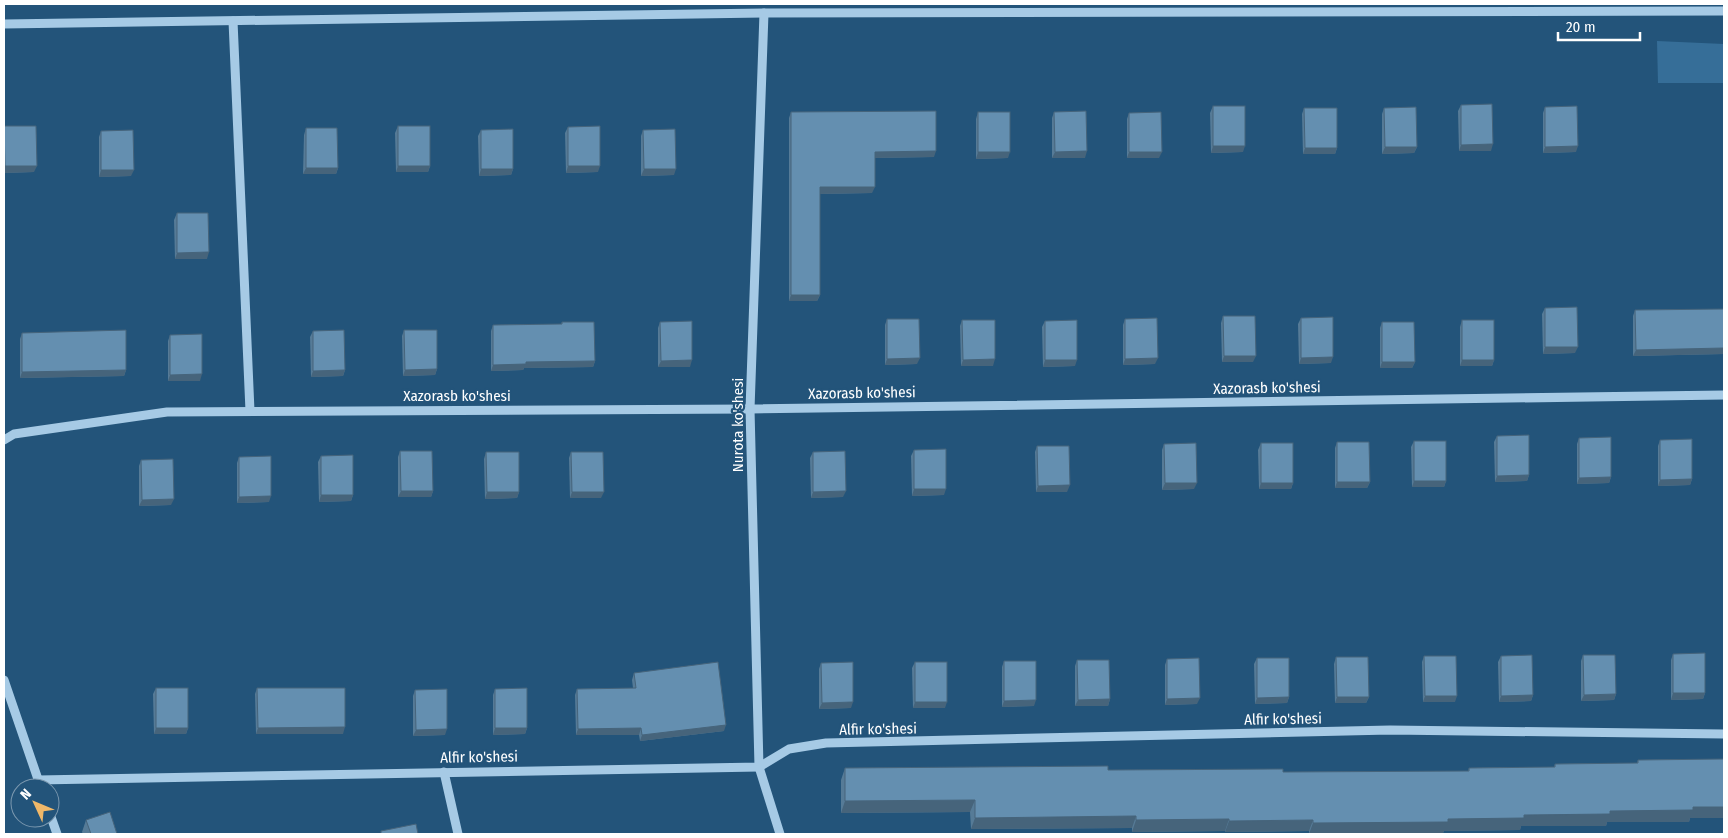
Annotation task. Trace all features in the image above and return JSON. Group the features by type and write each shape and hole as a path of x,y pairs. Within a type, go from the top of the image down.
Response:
{"street":[{"path":"4,24 764,13 1724,11"},
{"name":"Nurota ko'shesi","path":"764,13 750,408 759,767 780,834"},
{"path":"232,21 250,412"},
{"name":"Xazorasb ko'shesi","path":"4,440 14,434 167,412 750,408 1724,395"},
{"path":"4,680 37,778"},
{"name":"Alfir ko'shesi","path":"60,783 444,772 759,767 788,749 826,744 1390,730 1724,734"},
{"path":"444,772 458,834"}],"shaded area":[{"path":"1657,41 1724,44 1724,83 1658,83"}],"building":[{"path":"1492,104 1493,144 1461,145 1461,105"},
{"path":"1213,106 1245,106 1245,146 1213,146"},
{"path":"1577,106 1578,146 1545,147 1545,107"},
{"path":"1416,107 1417,147 1385,147 1384,108"},
{"path":"1304,108 1337,108 1337,148 1305,148"},
{"path":"936,111 936,151 875,152 875,187 820,187 820,295 791,295 791,112"},
{"path":"1086,111 1087,151 1055,152 1054,112"},
{"path":"978,112 1010,112 1010,152 978,152"},
{"path":"1161,112 1162,152 1129,152 1129,113"},
{"path":"4,126 36,126 37,166 5,166"},
{"path":"398,126 430,126 430,166 398,166"},
{"path":"600,126 600,166 568,166 568,127"},
{"path":"306,128 337,128 338,168 306,168"},
{"path":"513,129 513,169 481,169 481,130"},
{"path":"675,129 676,169 644,169 643,130"},
{"path":"133,130 134,170 101,170 101,131"},
{"path":"177,213 208,213 209,252 177,253"},
{"path":"1577,307 1578,347 1545,347 1545,308"},
{"path":"1724,309 1724,348 1636,350 1635,310"},
{"path":"1223,316 1255,316 1256,356 1224,356"},
{"path":"1333,317 1333,357 1301,358 1301,318"},
{"path":"1157,318 1158,358 1125,359 1125,319"},
{"path":"887,319 919,319 920,358 887,359"},
{"path":"962,320 995,320 995,359 963,360"},
{"path":"1077,320 1077,360 1045,360 1045,321"},
{"path":"1462,320 1494,320 1494,360 1462,360"},
{"path":"692,321 692,360 661,361 660,322"},
{"path":"562,322 594,322 595,361 526,362 526,364 493,365 493,325 562,324"},
{"path":"1382,322 1414,322 1415,362 1382,362"},
{"path":"126,330 126,370 22,372 22,333"},
{"path":"344,330 345,370 313,371 313,331"},
{"path":"404,330 437,330 437,369 405,370"},
{"path":"202,334 202,374 170,375 170,335"},
{"path":"1529,435 1529,475 1497,476 1497,436"},
{"path":"1611,437 1611,477 1579,478 1579,438"},
{"path":"1692,439 1692,479 1660,480 1660,440"},
{"path":"1414,441 1446,441 1446,481 1414,481"},
{"path":"1337,442 1369,442 1370,482 1337,482"},
{"path":"1196,443 1197,483 1165,483 1164,444"},
{"path":"1261,443 1293,443 1293,483 1261,483"},
{"path":"1037,446 1069,446 1070,485 1038,486"},
{"path":"946,449 946,489 914,489 914,450"},
{"path":"400,451 432,451 433,491 401,491"},
{"path":"845,451 846,491 813,492 813,452"},
{"path":"486,452 519,452 519,492 487,492"},
{"path":"571,452 603,452 604,492 572,492"},
{"path":"353,455 353,495 321,495 321,456"},
{"path":"271,456 271,496 239,497 239,457"},
{"path":"173,459 174,499 142,500 141,460"},
{"path":"1705,653 1705,693 1673,693 1673,654"},
{"path":"1532,655 1533,695 1501,696 1501,656"},
{"path":"1583,655 1615,655 1616,694 1584,695"},
{"path":"1424,656 1456,656 1457,696 1425,696"},
{"path":"1336,657 1368,657 1369,697 1337,697"},
{"path":"1199,658 1200,698 1167,699 1167,659"},
{"path":"1257,658 1289,658 1289,697 1257,698"},
{"path":"1077,660 1109,660 1110,699 1078,700"},
{"path":"1004,661 1036,661 1036,700 1004,701"},
{"path":"718,662 726,725 642,735 641,728 578,729 577,689 636,688 634,673"},
{"path":"853,662 853,702 822,703 821,663"},
{"path":"915,662 947,662 947,702 915,702"},
{"path":"156,688 188,688 188,728 156,728"},
{"path":"257,688 345,688 345,727 258,728"},
{"path":"527,688 527,728 495,728 495,689"},
{"path":"447,689 447,729 416,730 415,690"},
{"path":"1724,759 1724,807 1693,807 1693,810 1610,811 1610,814 1524,815 1524,818 1448,819 1448,822 1313,823 1313,820 1136,820 1136,816 975,818 975,800 845,801 845,768 1108,766 1108,770 1283,769 1283,772 1469,771 1469,768 1555,767 1555,764 1638,763 1638,760"},
{"path":"110,812 117,834 91,834 86,820"},
{"path":"416,824 418,834 381,834 381,831"}]}
